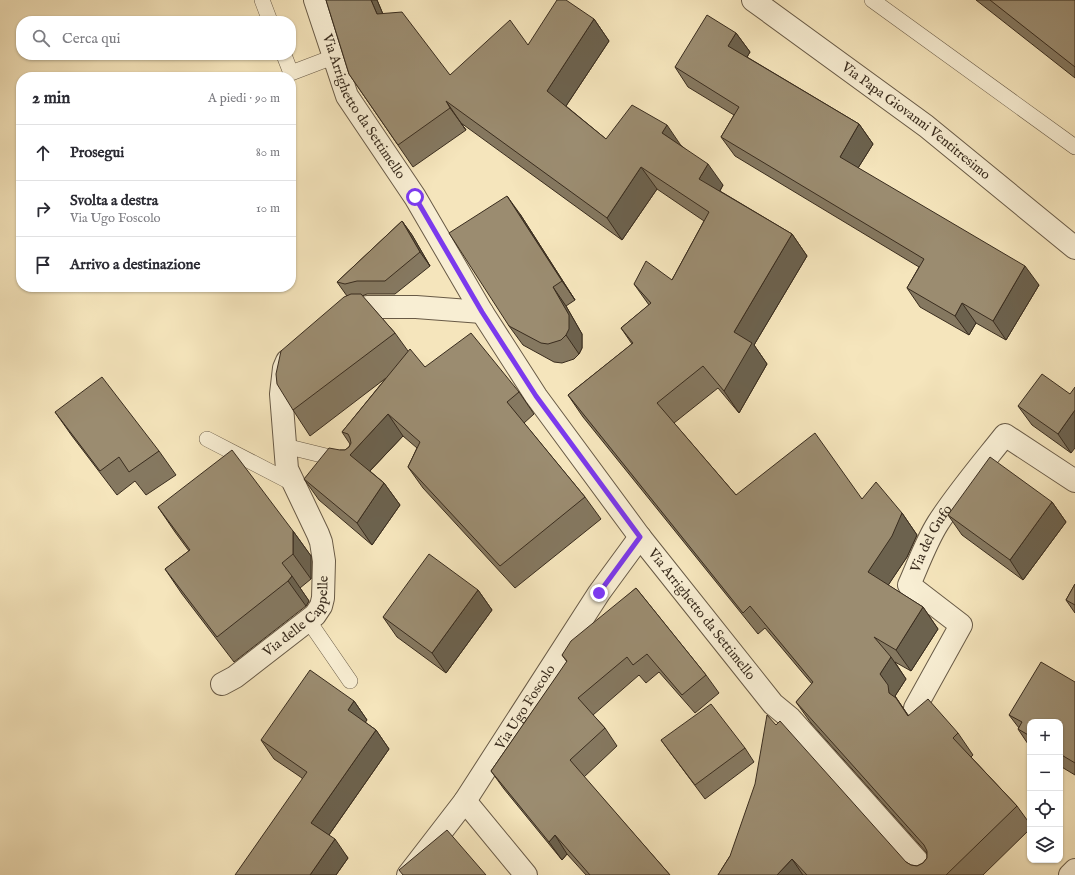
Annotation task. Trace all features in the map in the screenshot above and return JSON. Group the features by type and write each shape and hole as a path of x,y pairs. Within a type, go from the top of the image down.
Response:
{"street":[{"name":"Via Arrighetto da Settimello","path":"315,0 347,96 415,197 482,312 536,396 640,537 773,704 790,718 926,874"},
{"name":"Via Papa Giovanni Ventitresimo","path":"753,0 926,126 1075,248"},
{"path":"327,326 338,316 367,308 416,307 482,312"},
{"name":"Via delle Cappelle","path":"222,684 235,677 315,615 321,606 323,598 324,561 319,538 286,468 281,394 284,368 288,360 299,350"},
{"name":"Via del Gufo","path":"915,708 960,625 909,585 937,524 962,489 1005,435 1075,481"},
{"name":"Via Ugo Foscolo","path":"408,875 465,801 599,593 640,537"},
{"path":"465,801 526,875"},
{"path":"1070,875 1075,870"}],"lane":[{"path":"262,0 268,16"},
{"path":"872,0 1075,147"},
{"path":"294,72 333,57"},
{"path":"286,60 291,72"},
{"path":"207,439 294,484"},
{"path":"284,446 357,463"},
{"path":"308,620 350,681"}],"building":[{"path":"326,0 371,0 377,14 402,12 450,75 510,20 528,45 557,0 566,0 594,19 547,91 606,139 632,105 667,125 662,133 708,164 699,179 792,234 734,332 752,343 724,391 703,366 657,403 736,495 815,433 862,499 876,482 902,513 892,536 868,572 923,607 896,650 874,637 891,657 880,674 888,685 889,693 896,698 908,716 928,699 958,733 953,738 1017,806 946,875 807,875 792,859 777,875 718,875 730,856 755,784 767,715 776,725 780,721 906,862 917,866 923,863 927,858 927,851 924,845 796,702 813,682 750,606 743,613 568,395 633,343 621,328 651,303 634,284 646,261 672,280 709,212 641,167 607,218 446,101 450,108 398,145 349,74"},
{"path":"990,0 1075,0 1075,67"},
{"path":"707,15 736,33 728,46 859,124 840,157 1025,266 993,321 962,303 955,316 907,288 924,259 721,137 739,107 675,67"},
{"path":"507,196 562,281 553,287 569,315 569,329 561,340 548,344 541,343 509,326 449,233"},
{"path":"402,221 420,252 385,281 357,281 345,284 337,282"},
{"path":"351,294 361,294 395,333 293,410 277,384 276,374 281,351 344,297"},
{"path":"471,333 519,392 507,402 585,497 500,566 408,467 420,442 388,414 350,455 384,483 357,523 304,479 329,448 345,450 349,447 351,443 350,438 348,434 342,432 410,349 425,367"},
{"path":"1042,374 1070,394 1075,387 1075,410 1058,434 1018,406"},
{"path":"102,377 159,451 129,472 119,457 100,471 55,412"},
{"path":"232,450 293,531 293,554 282,563 292,576 288,581 217,637 165,569 190,550 158,507"},
{"path":"990,457 1052,502 1010,560 948,515"},
{"path":"429,554 478,590 432,653 383,617"},
{"path":"1075,584 1075,605 1066,600"},
{"path":"636,588 706,675 682,695 647,654 633,665 627,657 578,698 605,728 570,760 670,875 590,875 555,835 549,842 491,771 567,661 562,655 571,641"},
{"path":"1041,662 1075,682 1075,763 1063,756 1063,719 1027,719 1027,734 1018,729 1022,722 1009,715"},
{"path":"310,670 354,701 348,710 376,730 311,823 335,839 310,875 235,875 307,772 261,740"},
{"path":"711,704 745,748 695,785 661,740"},
{"path":"447,830 486,875 403,875 399,870"}],"route":[{"path":"415,197 482,312 536,396 640,537 599,593"}]}
